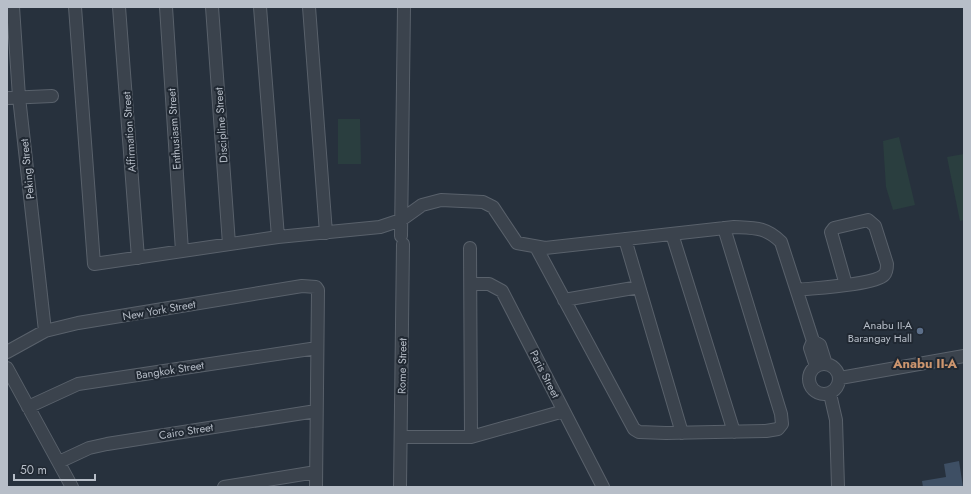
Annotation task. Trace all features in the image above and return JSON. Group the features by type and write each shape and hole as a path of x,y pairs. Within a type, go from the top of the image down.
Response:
{"street":[{"name":"Peking Street","path":"13,7 19,97 45,331"},
{"path":"75,7 94,264 278,237 380,227 401,220 422,205 441,200 483,202 493,208 517,244 546,248 724,228 757,228 771,232 781,242 813,340 820,345 821,365"},
{"name":"Affirmation Street","path":"119,7 138,258"},
{"name":"Enthusiasm Street","path":"166,7 182,251"},
{"name":"Discipline Street","path":"212,7 229,244"},
{"path":"260,7 278,237"},
{"path":"309,7 326,233"},
{"name":"Rome Street","path":"400,487 401,220 404,7"},
{"path":"7,98 52,96"},
{"path":"797,290 846,285 877,279 885,275 887,264 875,226 868,220 834,228 831,232 846,285"},
{"path":"536,247 634,429 639,432 682,433 766,431 778,429 782,424 781,414 724,228"},
{"path":"672,234 734,432"},
{"path":"624,239 682,433"},
{"path":"470,248 471,437"},
{"name":"Paris Street","path":"471,284 489,284 502,291 603,487"},
{"name":"New York Street","path":"7,352 45,331 78,324 302,286 316,287 318,290 317,348"},
{"path":"564,300 639,287"},
{"path":"316,487 317,348"},
{"name":"Bangkok Street","path":"28,407 78,384 317,348"},
{"path":"840,378 964,356"},
{"path":"821,365 833,366 838,371 840,378 838,388 830,394 819,394 811,387 809,376 821,365"},
{"path":"7,368 72,487"},
{"path":"830,394 836,420 838,487"},
{"name":"Cairo Street","path":"59,462 89,448 107,444 316,411"},
{"path":"401,437 471,437 564,411"},
{"path":"224,487 316,472"}],"green space":[{"path":"338,119 360,119 361,164 338,164"},
{"path":"899,137 915,205 893,210 886,187 883,141"},
{"path":"964,154 964,220 960,221 947,157"}],"water":[{"path":"959,461 963,487 923,487 922,481 946,477 944,464"}],"place":[{"name":"Anabu II-A Barangay Hall","path":"920,331"}],"district":[{"name":"Anabu II-A","path":"925,363"}]}
